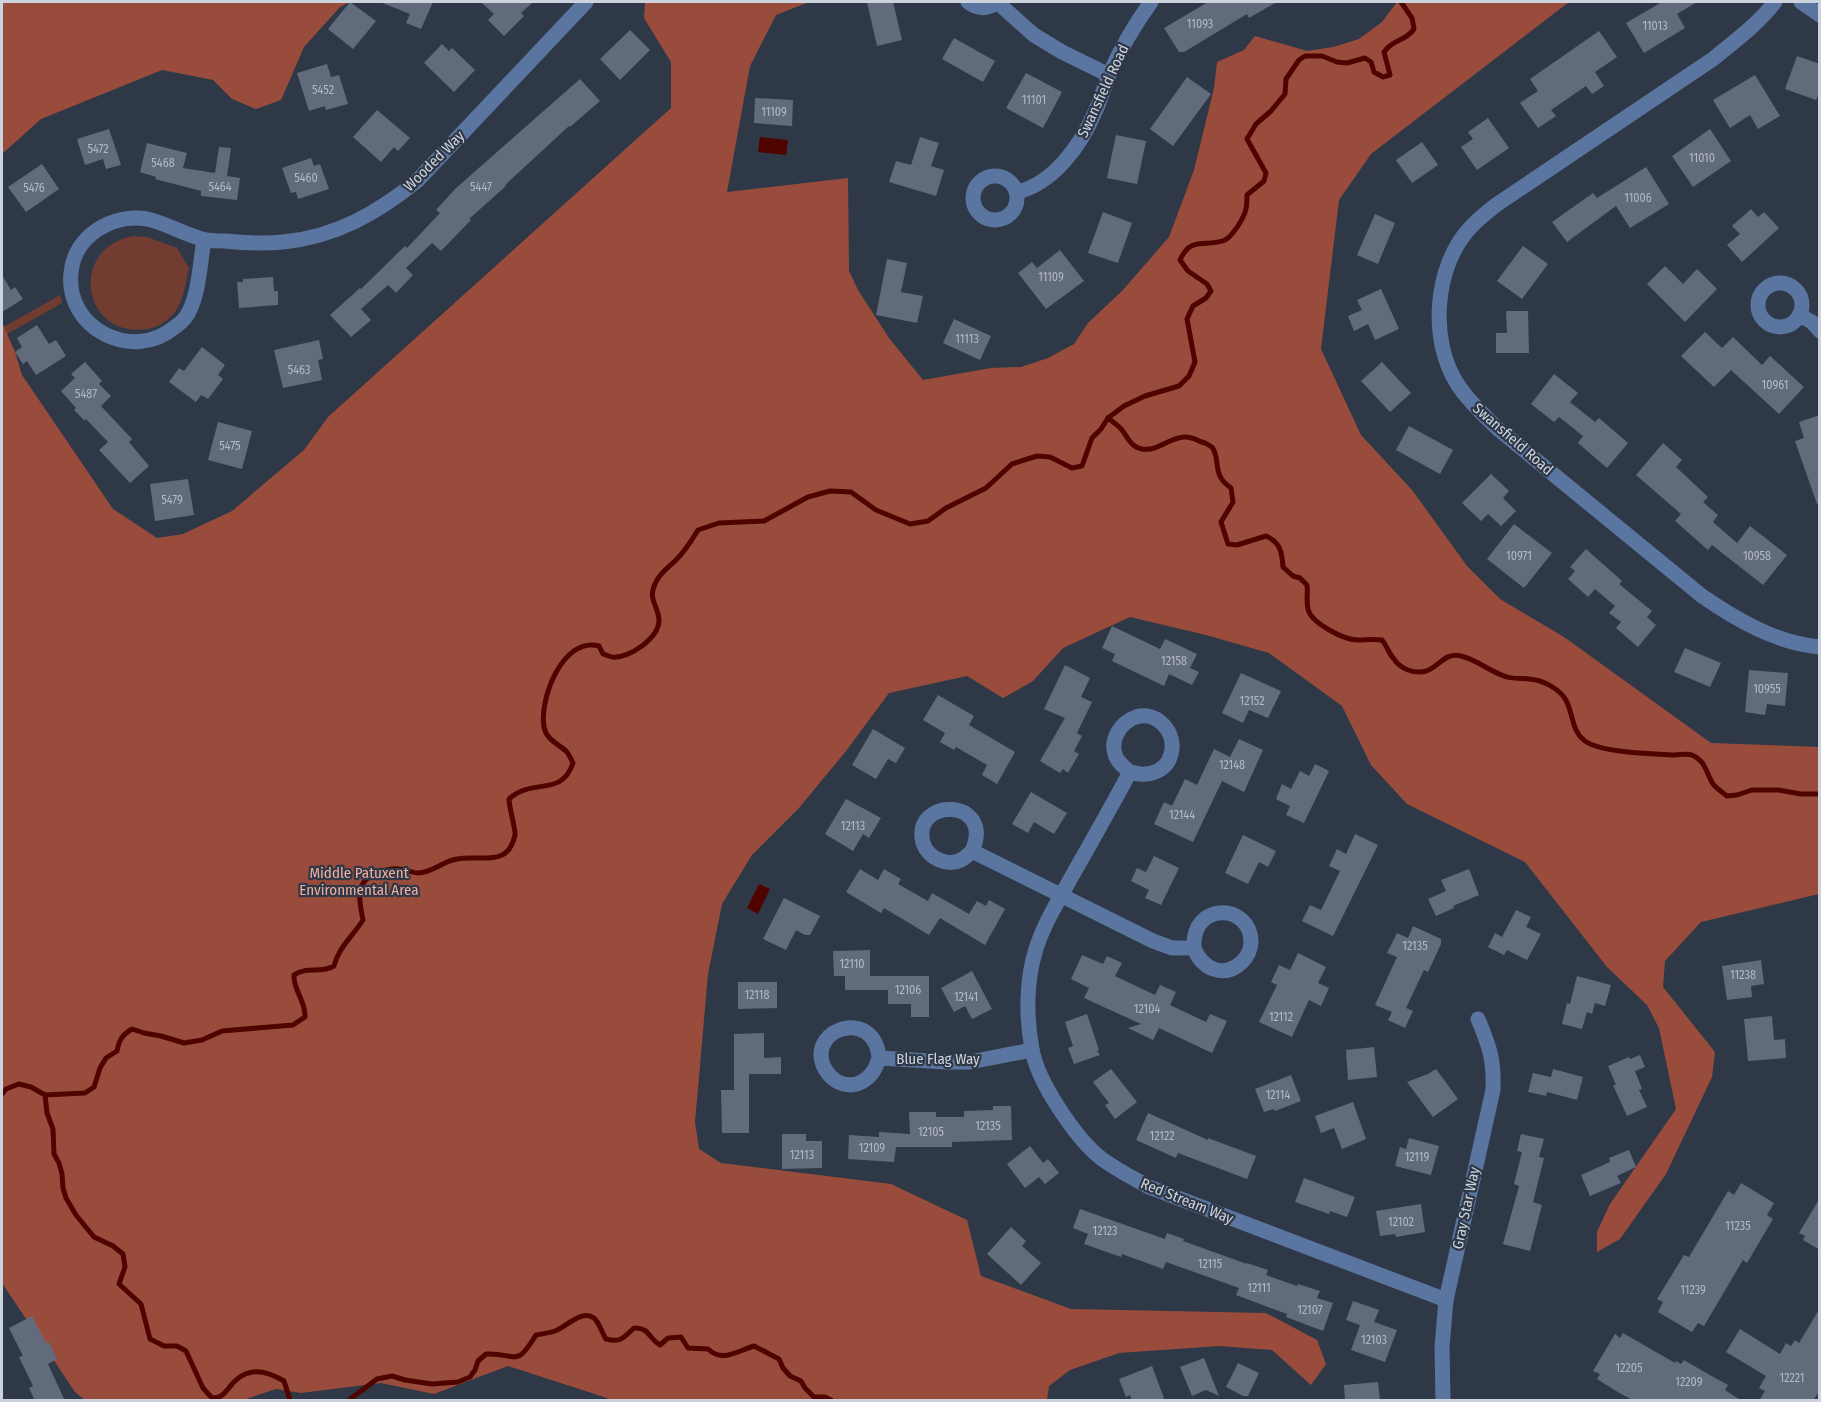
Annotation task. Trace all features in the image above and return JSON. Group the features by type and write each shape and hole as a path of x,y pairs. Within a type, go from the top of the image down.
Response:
{"street":[{"name":"Wooded Way","path":"204,240 195,293 190,306 185,318 167,334 140,342 123,342 110,338 97,330 81,311 72,288 70,276 72,264 77,251 87,238 99,228 115,221 132,218 147,219 204,240 257,244 285,242 339,229 369,216 417,181 586,2"},
{"path":"968,2 976,7 985,8 998,2 1034,35 1062,52 1109,75"},
{"name":"Swansfield Road","path":"1017,192 1029,189 1042,181 1072,152 1085,133 1109,75 1137,22 1151,2"},
{"name":"Swansfield Road","path":"1775,2 1752,27 1713,58 1496,204 1469,229 1456,247 1445,272 1439,297 1439,319 1441,341 1456,383 1472,404 1498,429 1702,596 1758,630 1820,647"},
{"path":"1801,2 1820,15"},
{"path":"1799,315 1812,322 1820,331"},
{"name":"Red Stream Way","path":"1130,772 1047,921 1035,950 1029,981 1028,1011 1032,1050 1045,1082 1084,1142 1101,1158 1126,1175 1149,1187 1446,1300"},
{"path":"972,851 1153,941 1172,948 1194,948"},
{"name":"Gray Star Way","path":"1443,1401 1442,1347 1446,1300 1493,1090 1494,1067 1478,1019"},
{"name":"Blue Flag Way","path":"879,1058 970,1062 1032,1050"}],"shaded area":[{"path":"760,137 788,140 786,155 758,152"},
{"path":"133,236 147,237 177,248 189,268 177,309 164,322 147,329 125,328 109,321 97,307 91,291 92,274 98,257 112,244"},
{"path":"60,295 62,303 2,337 2,328"},
{"path":"759,884 770,889 758,914 747,908"}],"green space":[{"path":"2,2 350,2 340,7 304,47 281,100 256,109 232,99 213,80 162,70 41,119 2,154"},
{"name":"Middle Patuxent Environmental Area","path":"645,2 809,2 776,15 750,66 727,192 848,178 849,271 858,290 889,338 923,380 991,368 1021,367 1048,358 1074,344 1088,323 1123,290 1169,237 1194,170 1214,88 1217,62 1244,50 1255,36 1307,51 1333,47 1359,39 1382,22 1397,2 1569,2 1371,154 1339,200 1321,349 1361,435 1412,490 1467,566 1500,599 1564,637 1711,743 1819,747 1819,894 1701,922 1665,961 1663,987 1715,1052 1712,1077 1666,1174 1620,1239 1597,1252 1597,1232 1610,1204 1676,1109 1659,1028 1647,1005 1607,967 1525,862 1407,804 1371,765 1342,706 1269,653 1130,617 1063,648 1033,681 1003,698 967,676 889,693 846,751 799,808 752,855 722,904 708,974 695,1122 699,1149 721,1163 891,1184 967,1220 981,1276 1071,1309 1266,1313 1317,1340 1326,1364 1311,1385 1272,1350 1219,1346 1119,1353 1070,1370 1049,1386 1047,1400 608,1400 508,1366 434,1394 381,1383 301,1393 276,1389 243,1400 85,1400 75,1392 2,1283 2,322 22,375 113,509 157,538 183,534 232,511 304,450 328,417 671,108 671,62 644,18"}],"building":[{"path":"350,2 376,21 353,49 328,29"},
{"path":"380,2 433,2 421,29 406,23 410,14"},
{"path":"481,2 533,2 521,13 524,16 504,36 488,20 494,14"},
{"path":"867,2 893,2 902,40 877,46"},
{"path":"1208,2 1277,2 1249,18 1247,14 1184,52 1179,52 1164,28"},
{"path":"1662,2 1697,2 1677,14 1685,28 1644,53 1626,23"},
{"path":"630,30 650,50 620,80 600,59"},
{"path":"1599,31 1617,57 1595,72 1604,86 1592,94 1586,86 1551,110 1556,116 1538,128 1520,103 1538,91 1530,79"},
{"path":"954,38 995,61 983,82 942,59"},
{"path":"442,44 449,51 452,48 475,70 454,92 424,63"},
{"path":"1797,56 1820,64 1820,91 1816,100 1785,89"},
{"path":"327,64 331,77 339,75 348,104 326,110 325,106 309,111 297,73"},
{"path":"1026,73 1062,92 1043,128 1006,108"},
{"path":"1755,75 1780,116 1758,129 1750,115 1730,128 1713,100"},
{"path":"1187,77 1211,94 1173,146 1150,129"},
{"path":"580,79 600,101 569,126 505,185 469,219 471,220 441,251 432,243 406,268 413,275 396,293 388,285 361,309 371,320 351,337 330,315 361,289 405,246 407,248 440,213 436,210 455,189"},
{"path":"755,98 793,100 792,126 754,123"},
{"path":"377,110 410,138 398,151 394,147 381,162 353,137"},
{"path":"1488,118 1509,148 1477,170 1461,147 1473,139 1468,132"},
{"path":"109,129 121,165 106,169 103,159 85,165 77,139"},
{"path":"1710,129 1731,161 1693,187 1672,156"},
{"path":"1116,135 1146,141 1137,184 1107,178"},
{"path":"920,137 939,143 931,166 944,170 936,196 889,182 896,161 911,165"},
{"path":"1422,142 1438,165 1412,183 1396,160"},
{"path":"147,143 187,153 183,168 215,173 219,147 231,148 227,176 240,178 237,200 201,196 201,191 155,179 156,177 140,172"},
{"path":"311,158 314,166 320,164 329,189 298,199 296,192 291,193 282,168"},
{"path":"42,164 59,189 26,212 8,187"},
{"path":"1646,167 1669,204 1630,228 1616,206 1567,242 1552,222 1593,193 1597,198"},
{"path":"1751,209 1758,217 1764,212 1779,228 1742,262 1727,245 1740,234 1732,226"},
{"path":"1103,212 1132,223 1118,263 1088,253"},
{"path":"1375,214 1395,223 1378,264 1357,255"},
{"path":"1523,246 1548,264 1522,299 1497,281"},
{"path":"1060,250 1084,281 1046,309 1018,273 1032,262 1037,268"},
{"path":"887,259 907,263 901,292 923,296 917,323 876,315"},
{"path":"1665,266 1683,284 1697,269 1717,289 1685,322 1647,284"},
{"path":"2,275 11,290 15,287 23,299 2,312"},
{"path":"273,277 274,291 278,291 278,305 239,308 237,282 243,282 243,279"},
{"path":"1381,289 1399,329 1375,340 1368,324 1354,331 1348,316 1362,310 1357,300"},
{"path":"1506,311 1528,311 1529,353 1496,353 1496,333 1507,333"},
{"path":"954,319 991,336 980,360 943,343"},
{"path":"37,325 49,344 56,340 66,356 36,375 27,361 23,364 15,352 22,347 17,338"},
{"path":"1705,332 1722,348 1733,337 1762,365 1770,356 1804,387 1779,414 1731,370 1714,387 1681,356"},
{"path":"319,340 323,359 318,360 322,380 283,388 274,350"},
{"path":"202,347 225,365 218,375 223,379 208,399 201,395 196,402 169,382 179,368 184,371"},
{"path":"85,362 102,381 99,384 111,396 101,406 132,439 129,442 149,466 130,483 99,450 108,442 74,410 76,408 61,391 75,378 71,374"},
{"path":"1382,362 1411,393 1390,412 1361,381"},
{"path":"1554,374 1578,393 1570,402 1595,422 1599,418 1628,443 1607,468 1578,443 1583,436 1559,417 1554,422 1531,404"},
{"path":"1820,415 1820,503 1817,504 1795,441 1804,438 1799,422"},
{"path":"218,422 252,431 242,469 208,460"},
{"path":"1409,426 1453,450 1440,474 1396,450"},
{"path":"1663,443 1682,460 1676,467 1708,497 1703,502 1718,515 1713,522 1737,543 1750,526 1787,555 1763,585 1712,545 1708,550 1675,521 1681,514 1636,475"},
{"path":"1491,474 1509,491 1503,498 1516,511 1501,526 1488,514 1481,521 1462,503"},
{"path":"188,479 194,515 155,521 150,484"},
{"path":"1514,524 1552,553 1524,588 1487,559"},
{"path":"1586,549 1622,581 1619,584 1652,611 1647,617 1656,625 1638,647 1616,628 1621,622 1609,613 1615,606 1595,589 1588,597 1568,579 1575,571 1570,567"},
{"path":"1112,626 1160,649 1165,639 1197,654 1190,668 1199,672 1192,685 1169,674 1164,686 1112,661 1115,654 1102,648"},
{"path":"1685,648 1721,663 1710,687 1674,672"},
{"path":"1065,665 1090,678 1081,697 1092,702 1077,733 1082,736 1074,751 1079,754 1068,773 1063,769 1060,773 1040,761 1065,718 1044,709"},
{"path":"1749,670 1788,673 1785,706 1767,704 1765,715 1745,712"},
{"path":"1241,673 1281,691 1268,718 1249,710 1243,723 1222,713"},
{"path":"938,695 974,716 969,725 1015,752 997,784 982,775 987,765 956,747 954,750 940,742 945,733 923,720"},
{"path":"873,729 905,748 896,763 888,759 876,779 852,765"},
{"path":"1239,739 1263,750 1244,792 1222,781 1193,842 1154,824 1164,802 1172,806 1185,779 1197,785 1214,749 1230,757"},
{"path":"1315,764 1329,771 1304,823 1286,815 1290,806 1276,799 1282,784 1291,789 1300,771 1309,776"},
{"path":"1031,792 1067,813 1054,834 1034,822 1028,833 1012,824"},
{"path":"846,799 881,818 869,838 863,834 853,851 825,834"},
{"path":"1355,834 1378,845 1333,936 1302,921 1310,905 1321,910 1340,871 1329,866 1337,849 1346,854"},
{"path":"1243,835 1276,851 1268,867 1259,862 1248,884 1225,873"},
{"path":"1154,856 1179,868 1161,905 1145,898 1149,890 1131,881 1137,868 1146,872"},
{"path":"860,869 878,880 884,869 901,879 898,884 928,901 932,893 969,914 977,901 986,906 989,900 1005,909 985,945 940,918 929,935 884,908 881,913 846,892"},
{"path":"1469,869 1479,895 1436,916 1428,899 1446,891 1441,880"},
{"path":"784,898 820,916 810,935 796,930 786,950 763,939"},
{"path":"1516,910 1531,917 1526,927 1541,934 1527,960 1507,950 1504,955 1488,947 1495,933 1502,937"},
{"path":"1413,926 1441,939 1441,944 1428,972 1424,970 1406,1008 1413,1011 1405,1028 1388,1020 1392,1012 1375,1005 1397,957 1387,953 1397,933 1408,938"},
{"path":"870,950 870,976 929,976 929,1017 911,1017 911,1004 888,1004 888,990 845,990 845,976 834,976 833,951"},
{"path":"1298,953 1326,967 1318,983 1329,988 1321,1006 1309,1000 1292,1037 1259,1022 1277,985 1271,982 1279,965 1290,970"},
{"path":"1082,955 1103,964 1107,956 1122,963 1115,976 1155,995 1160,985 1176,992 1170,1005 1206,1022 1210,1014 1227,1021 1212,1053 1159,1028 1153,1040 1128,1028 1141,1024 1084,998 1089,988 1071,979"},
{"path":"1761,960 1764,984 1751,986 1752,997 1727,1000 1722,966"},
{"path":"972,971 992,1009 972,1019 965,1006 954,1012 941,988"},
{"path":"1577,976 1611,985 1605,1006 1595,1003 1592,1014 1587,1012 1582,1029 1562,1024"},
{"path":"738,982 777,982 777,1008 738,1009"},
{"path":"1087,1014 1100,1055 1074,1064 1068,1048 1073,1046 1065,1022"},
{"path":"1772,1016 1774,1040 1785,1039 1786,1058 1748,1061 1744,1019"},
{"path":"764,1033 764,1058 781,1057 781,1074 749,1074 749,1133 722,1133 721,1090 734,1090 734,1034"},
{"path":"1374,1047 1377,1077 1348,1080 1346,1050"},
{"path":"1640,1055 1645,1067 1635,1071 1642,1089 1639,1090 1647,1107 1627,1116 1613,1085 1616,1085 1608,1066"},
{"path":"1111,1069 1137,1102 1115,1119 1105,1105 1109,1103 1093,1082"},
{"path":"1436,1069 1458,1099 1433,1117 1407,1082"},
{"path":"1553,1069 1583,1077 1577,1100 1547,1092 1546,1096 1528,1092 1533,1073 1551,1077"},
{"path":"1291,1075 1301,1101 1275,1111 1274,1109 1264,1112 1255,1089"},
{"path":"1353,1102 1366,1139 1342,1149 1334,1128 1321,1133 1315,1116"},
{"path":"993,1106 1011,1106 1012,1140 952,1142 952,1147 896,1147 894,1162 848,1159 849,1135 879,1137 879,1132 910,1134 909,1112 936,1112 936,1117 964,1117 964,1111 993,1110"},
{"path":"1148,1113 1208,1140 1208,1138 1256,1156 1247,1179 1178,1153 1176,1158 1136,1140"},
{"path":"782,1134 806,1134 806,1141 822,1141 822,1168 782,1169"},
{"path":"1521,1134 1544,1139 1539,1157 1544,1158 1533,1202 1542,1205 1530,1251 1503,1244 1519,1186 1514,1184 1522,1152 1517,1151"},
{"path":"1409,1138 1439,1146 1431,1175 1395,1166 1400,1147 1406,1149"},
{"path":"1030,1146 1043,1163 1048,1159 1059,1173 1045,1184 1039,1177 1025,1188 1007,1164"},
{"path":"1629,1150 1636,1167 1617,1176 1621,1183 1590,1196 1581,1175 1610,1162 1609,1158"},
{"path":"1304,1178 1355,1197 1347,1217 1330,1211 1329,1214 1295,1202"},
{"path":"1741,1183 1774,1203 1767,1215 1773,1219 1747,1263 1743,1260 1704,1326 1698,1323 1692,1332 1658,1312 1663,1302 1657,1299 1684,1255 1689,1257 1728,1191 1734,1195"},
{"path":"1820,1198 1820,1250 1803,1240 1805,1236 1799,1233"},
{"path":"1421,1204 1425,1232 1396,1237 1395,1234 1380,1236 1376,1211"},
{"path":"1080,1209 1165,1239 1167,1233 1184,1239 1183,1241 1268,1270 1266,1275 1320,1291 1317,1298 1333,1303 1323,1331 1286,1317 1287,1314 1236,1295 1239,1288 1166,1262 1163,1269 1122,1254 1121,1257 1084,1244 1088,1234 1073,1228"},
{"path":"1011,1227 1026,1241 1022,1246 1041,1263 1021,1285 987,1254"},
{"path":"1353,1301 1379,1310 1374,1322 1397,1330 1385,1362 1351,1350 1360,1325 1346,1320"},
{"path":"1820,1308 1820,1390 1813,1401 1759,1401 1765,1391 1759,1388 1766,1376 1726,1352 1740,1329 1780,1354 1786,1343 1791,1346 1795,1340 1799,1343"},
{"path":"32,1316 57,1359 48,1364 65,1401 35,1401 29,1388 33,1386 19,1357 23,1356 9,1328"},
{"path":"1623,1333 1675,1363 1676,1361 1681,1364 1684,1360 1728,1385 1725,1390 1742,1401 1634,1401 1616,1391 1597,1379 1600,1374 1593,1371 1615,1334 1620,1338"},
{"path":"1204,1358 1219,1396 1206,1390 1192,1396 1180,1367"},
{"path":"1238,1363 1259,1373 1248,1396 1243,1396 1226,1387"},
{"path":"1152,1366 1165,1401 1132,1401 1130,1395 1126,1397 1119,1379"},
{"path":"1378,1382 1380,1400 1345,1401 1344,1385"}],"waterway":[{"path":"2,1094 6,1089 19,1084 31,1087 45,1095 85,1093 94,1087 106,1058 117,1051 122,1038 132,1029 184,1043 202,1040 222,1031 293,1025 305,1017 304,1006 295,986 294,975 303,971 324,970 334,966 342,948 363,920 360,892 365,881 383,871 394,869 416,873 433,869 452,860 492,858 506,852 511,846 515,835 509,799 527,789 554,784 568,774 573,763 566,751 547,735 544,727 545,701 556,672 575,650 586,645 599,646 603,654 619,657 627,655 649,640 658,627 659,620 653,597 657,580 682,553 698,530 719,523 764,521 808,497 830,491 851,492 876,510 910,524 928,521 946,508 986,488 1012,464 1037,456 1050,457 1072,468 1082,466 1092,438 1108,418 1124,406 1145,396 1179,386 1189,376 1195,362 1187,319 1193,306 1206,298 1211,291 1207,284 1188,271 1180,260 1189,247 1227,239 1241,222 1246,211 1247,195 1264,181 1266,173 1247,139 1256,124 1285,94 1286,79 1299,60 1305,56 1322,56 1347,63 1365,58 1371,62 1374,72 1383,77 1390,75 1384,52 1414,29 1412,18 1401,2"},
{"path":"1108,418 1121,428 1132,444 1138,448 1150,449 1183,437 1212,447 1216,454 1219,474 1231,488 1233,502 1221,522 1228,544 1237,545 1266,536 1274,541 1281,552 1283,567 1307,585 1307,606 1310,614 1329,630 1352,639 1382,640 1395,661 1408,670 1425,671 1454,655 1467,658 1507,677 1544,682 1564,697 1574,726 1585,741 1603,748 1628,752 1692,755 1703,764 1714,786 1727,796 1752,790 1820,794"},
{"path":"45,1095 47,1113 53,1129 54,1154 59,1163 66,1198 94,1237 113,1246 123,1254 125,1267 119,1284 141,1304 150,1339 164,1346 177,1346 186,1351 203,1388 212,1398 222,1396 234,1382 247,1373 261,1372 284,1381 290,1400"},
{"path":"349,1400 377,1379 392,1376 432,1384 458,1382 470,1377 478,1361 486,1354 519,1356 536,1335 555,1331 584,1316 594,1318 606,1339 611,1340 622,1339 634,1328 639,1328 646,1331 660,1345 668,1338 681,1337 688,1348 708,1349 725,1356 754,1346 779,1359 790,1376 801,1381 814,1397 825,1397 831,1400"}]}
